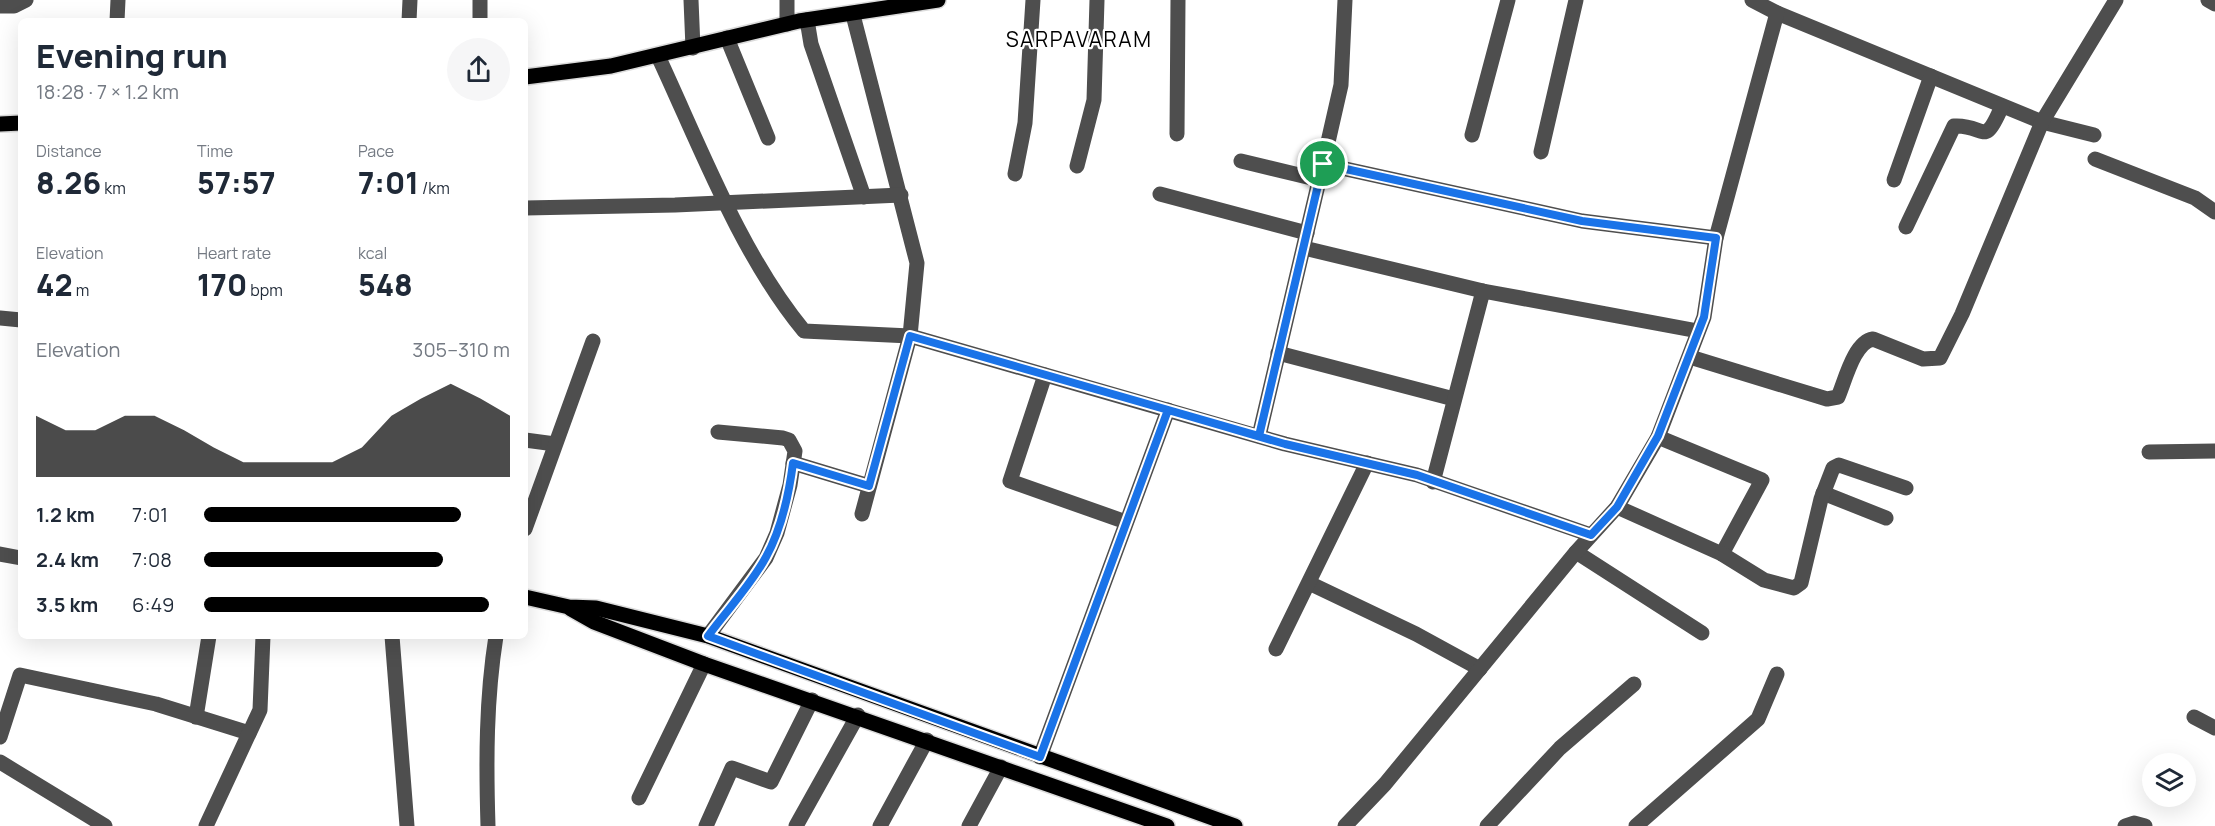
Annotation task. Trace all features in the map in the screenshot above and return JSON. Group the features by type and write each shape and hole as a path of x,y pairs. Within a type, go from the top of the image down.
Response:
{"main road":[{"path":"528,77 611,66 787,24 938,0"},
{"path":"0,124 18,123"},
{"path":"528,598 569,607 596,608 708,636 1235,826"},
{"path":"569,607 594,622 704,664 927,740 1167,826"}],"street":[{"path":"0,6 14,6 26,0"},
{"path":"117,18 118,0"},
{"path":"410,0 410,18"},
{"path":"480,0 480,18"},
{"path":"691,0 693,48"},
{"path":"787,0 787,24"},
{"path":"1015,174 1025,123 1033,0"},
{"path":"1077,166 1094,100 1097,0"},
{"path":"1177,134 1178,0"},
{"path":"1259,436 1341,85 1345,0"},
{"path":"1472,135 1508,0"},
{"path":"1541,152 1576,0"},
{"path":"1752,0 1777,13 2042,122 2094,135"},
{"path":"1690,357 1827,399 1838,397 1860,348 1868,340 1874,339 1923,359 1940,358 1962,314 2042,122 2116,0"},
{"path":"2208,0 2215,4"},
{"path":"1345,826 1385,784 1576,552 1617,507 1658,436 1704,317 1716,238 1777,13"},
{"path":"853,15 917,263 910,336 862,514"},
{"path":"807,20 811,44 864,197"},
{"path":"727,38 768,138"},
{"path":"658,56 727,203 777,298 804,331 910,336 1259,436 1417,475 1591,535"},
{"path":"1894,180 1931,76"},
{"path":"1906,227 1954,126 1981,133 1988,131 1993,127 2002,106"},
{"path":"2095,159 2195,198 2215,212"},
{"path":"1241,161 1320,180"},
{"path":"1323,164 1582,221 1716,238"},
{"path":"1160,194 1306,240 1483,291 1698,331"},
{"path":"528,208 727,203 901,195"},
{"path":"1433,482 1483,291"},
{"path":"0,318 18,320"},
{"path":"528,521 593,340"},
{"path":"1278,353 1454,399"},
{"path":"1045,375 1010,481 1126,522"},
{"path":"1040,757 1168,410"},
{"path":"708,636 766,558 777,533 790,485 795,451 789,440 718,432"},
{"path":"1658,436 1762,480 1722,554"},
{"path":"528,440 555,444"},
{"path":"2149,452 2215,451"},
{"path":"793,463 869,486"},
{"path":"1276,649 1367,463"},
{"path":"1617,507 1722,554 1764,580 1794,588 1801,583 1829,474 1839,465 1906,488"},
{"path":"1823,494 1886,518"},
{"path":"1576,552 1702,633"},
{"path":"0,554 18,557"},
{"path":"1309,583 1416,634 1480,669"},
{"path":"196,717 209,639"},
{"path":"206,826 260,710 263,639"},
{"path":"392,639 407,826"},
{"path":"488,826 486,768 489,679 496,639"},
{"path":"639,798 704,664"},
{"path":"1636,826 1758,719 1777,674"},
{"path":"0,737 20,675 156,704 249,734"},
{"path":"1487,826 1560,748 1634,684"},
{"path":"706,826 732,768 771,782 812,700"},
{"path":"796,826 858,716"},
{"path":"2194,717 2215,728"},
{"path":"880,826 927,740"},
{"path":"0,762 100,825"},
{"path":"969,826 1001,767"},
{"path":"2125,826 2134,823 2145,826"}],"district":[{"name":"SARPAVARAM","path":"1079,39"}],"route":[{"path":"1323,164 1582,221 1716,238 1704,317 1658,436 1617,507 1591,535 1417,475 1285,444 1168,410 1040,757 708,636 766,558 777,533 790,485 793,463 869,486 910,336 1259,436 1323,164"}]}
